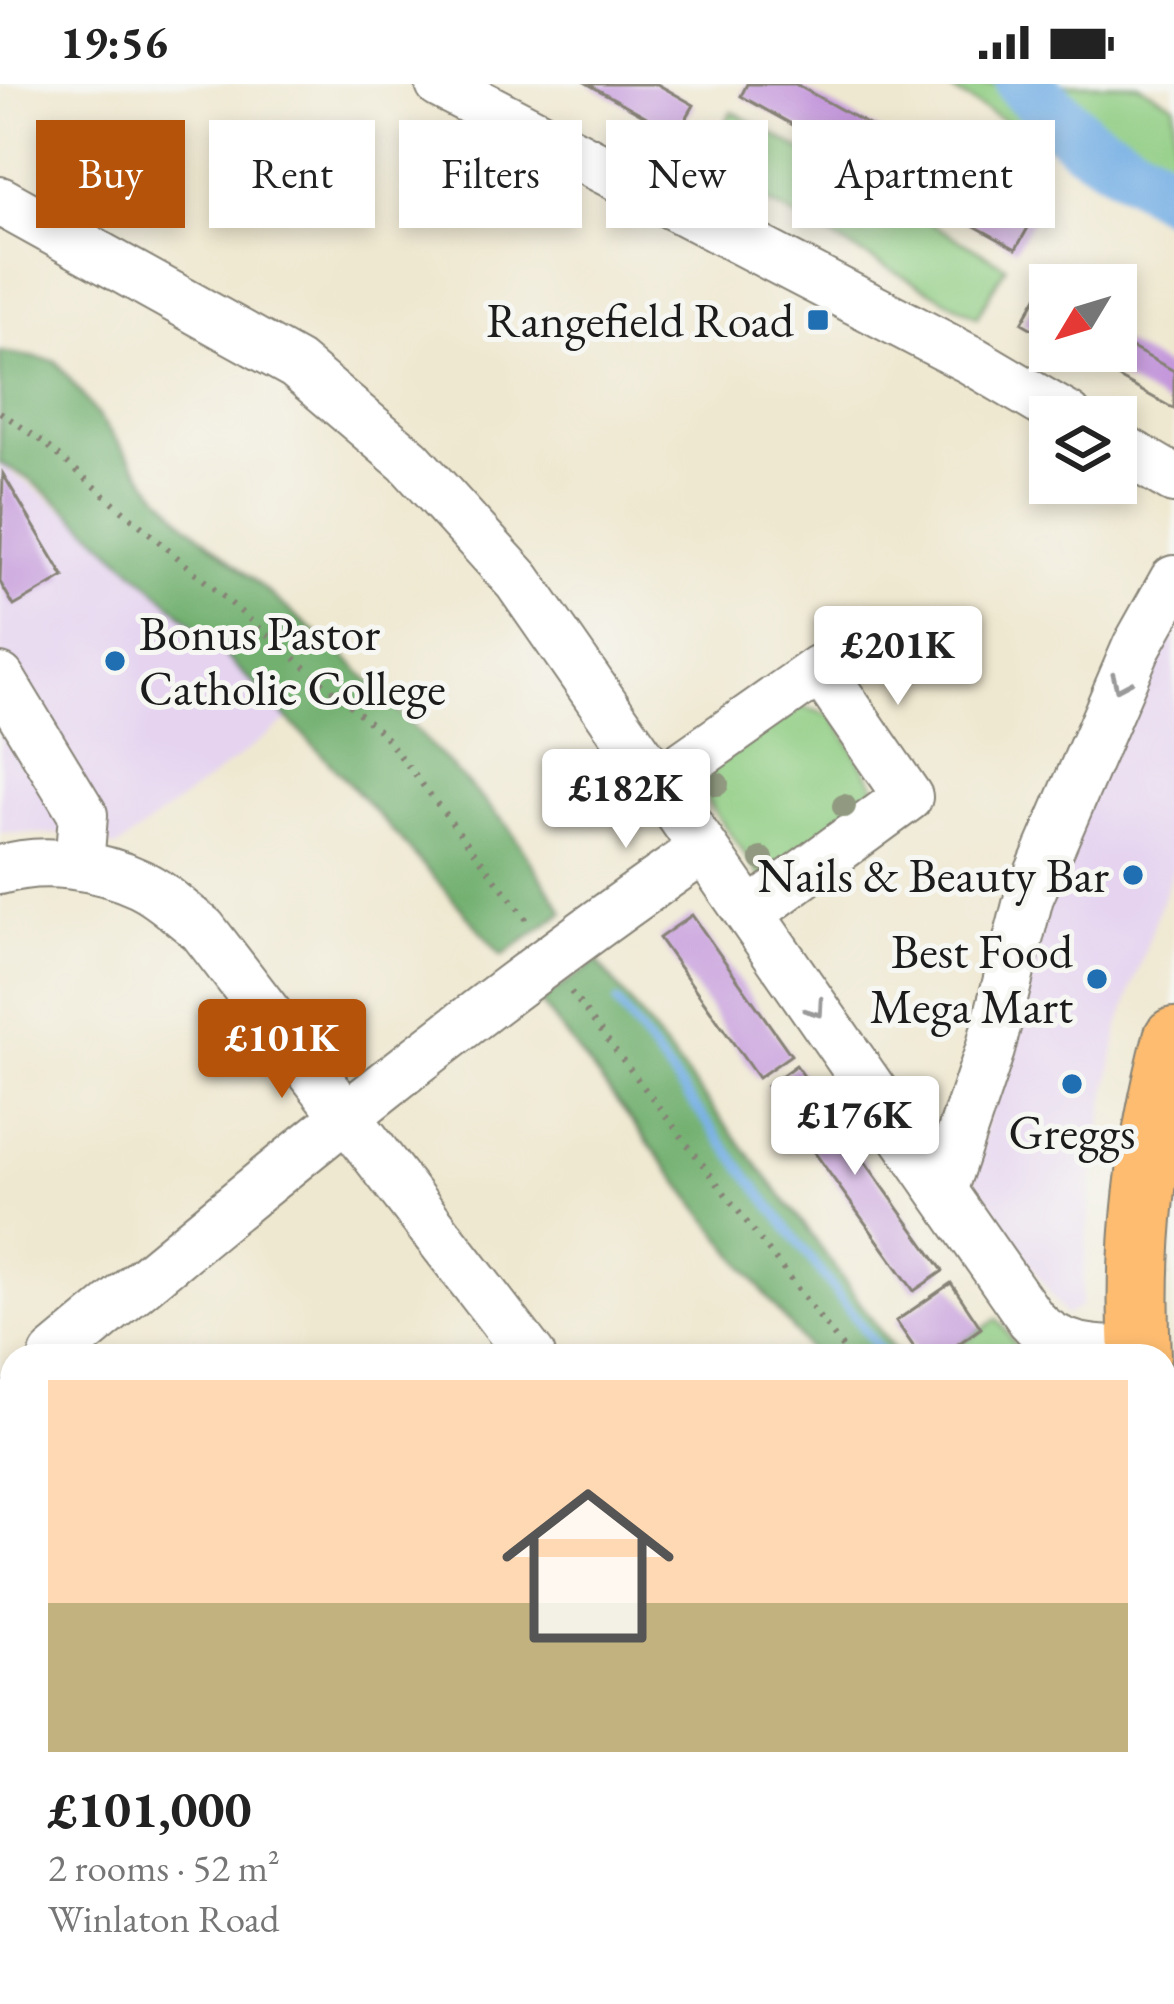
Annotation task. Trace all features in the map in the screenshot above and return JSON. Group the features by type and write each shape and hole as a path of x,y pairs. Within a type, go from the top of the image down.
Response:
{"main road":[{"path":"1139,1344 1138,1221 1174,1038"}],"street":[{"path":"440,84 1032,396"},
{"path":"0,201 296,365 409,461 518,581 1045,1335 1069,1344"},
{"path":"1137,457 1174,479"},
{"path":"942,1191 990,1050 1029,897 1128,667 1174,580"},
{"path":"658,784 820,669 908,797 750,913"},
{"path":"0,677 83,815 79,866"},
{"path":"69,1344 346,1115 550,957 704,849"},
{"path":"0,870 21,863 79,866 142,885 202,929 522,1344"}],"path":[{"path":"0,412 42,441 384,735 536,932"},
{"path":"565,984 840,1344"}],"shaded area":[{"name":"Bonus Pastor Catholic College","path":"0,464 84,525 289,719 117,848 70,834 0,833"},
{"path":"1174,614 1174,866 1119,1026 1094,1165 1081,1307 1065,1315 974,1178 998,1067 1088,763"}],"green space":[{"path":"941,84 1137,84 1174,104 1174,224 1055,150 1055,120 1003,120"},
{"path":"732,111 748,120 727,120"},
{"path":"768,131 792,145 792,215 768,202"},
{"path":"815,228 939,228 1006,266 977,317"},
{"path":"0,352 56,361 149,483 186,523 352,663 507,825 564,912 502,956 363,799 218,648 60,504 0,464"},
{"path":"800,706 833,716 874,784 869,803 765,883 690,777"},
{"path":"597,961 803,1223 889,1344 804,1344 540,1002"},
{"path":"997,1319 1015,1344 961,1344"}],"building":[{"path":"588,84 657,84 694,105 685,120 652,120"},
{"path":"747,84 795,84 860,120 792,120 792,124 741,96"},
{"path":"978,228 1028,228 1016,249"},
{"path":"1137,351 1174,371 1174,409 1108,372 1137,372"},
{"name":"Bonus Pastor Catholic College","path":"3,474 64,577 14,606 0,582"},
{"path":"692,915 791,1055 758,1078 659,938"},
{"path":"796,1065 943,1271 914,1291 767,1086"},
{"path":"951,1283 981,1328 958,1344 912,1344 896,1321"}],"waterway":[{"path":"1024,84 1083,141 1174,194"},
{"path":"617,1003 875,1344"}],"place":[{"name":"Rangefield Road","path":"818,320"},
{"name":"Bonus Pastor Catholic College","path":"115,661"},
{"name":"Nails & Beauty Bar","path":"1133,875"},
{"name":"Best Food Mega Mart","path":"1097,979"},
{"name":"Greggs","path":"1072,1084"}]}
